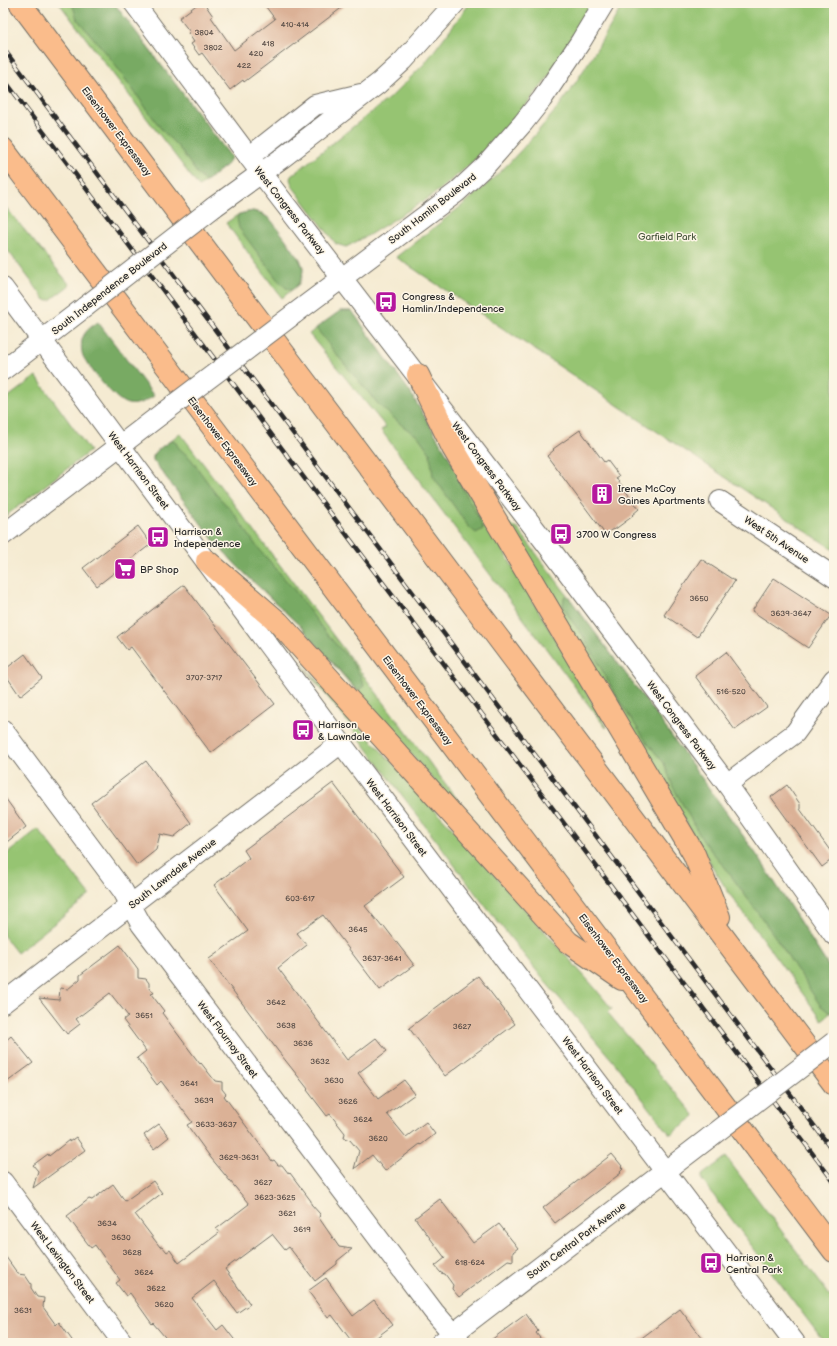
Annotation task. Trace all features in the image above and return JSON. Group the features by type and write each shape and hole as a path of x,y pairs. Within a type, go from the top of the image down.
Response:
{"highway":[{"name":"Eisenhower Expressway","path":"20,3 834,1084"},
{"name":"Eisenhower Expressway","path":"3,148 834,1251"},
{"path":"418,375 453,448 694,854 728,943"},
{"path":"207,561 278,622 568,942 637,989"}],"street":[{"name":"West Congress Parkway","path":"134,3 249,157 418,375 727,784 834,935"},
{"path":"262,173 369,92 403,61 455,3"},
{"name":"South Hamlin Boulevard","path":"120,445 457,192 486,165 542,99 581,41 604,3"},
{"path":"249,157 315,105 369,92"},
{"name":"South Independence Boulevard","path":"3,370 214,207 262,173"},
{"name":"West Harrison Street","path":"3,288 341,743 795,1343"},
{"path":"3,535 120,445"},
{"name":"West 5th Avenue","path":"720,501 834,577"},
{"path":"727,784 795,733 834,679"},
{"name":"West Flournoy Street","path":"3,730 118,885 139,921 150,936 429,1305 452,1340"},
{"name":"South Lawndale Avenue","path":"3,1003 341,743"},
{"name":"South Central Park Avenue","path":"452,1340 666,1171 834,1042"},
{"name":"West Lexington Street","path":"3,1182 123,1343"}],"green space":[{"path":"59,3 114,3 231,157 228,164 199,187"},
{"path":"72,3 114,3 231,157 228,164 205,182 180,149 162,130 108,55 77,19"},
{"path":"470,3 594,3 547,79 509,126 474,161 430,197 369,235 346,247 336,244 293,187 290,179 291,176 393,95 425,63"},
{"name":"Garfield Park","path":"624,3 834,3 834,550 396,257 454,212 496,176 528,142 568,94 593,56"},
{"path":"3,204 70,285 50,300 45,300 3,244"},
{"path":"253,211 262,213 269,219 300,259 303,267 299,284 282,298 226,223 239,214"},
{"path":"253,211 270,219 289,244 302,265 303,272 299,283 292,290 286,288 277,279 239,228 237,218 239,214"},
{"path":"340,311 352,311 410,392 607,727 606,728 381,430 386,427 309,334"},
{"path":"340,311 352,311 410,392 458,472 459,482 479,518 483,529 476,533 468,526 433,476 430,453 418,436 404,427 379,405 316,328"},
{"path":"98,322 154,396 138,404 128,404 123,402 110,391 92,370 83,356 82,342 86,332"},
{"path":"36,376 90,451 3,518 3,401"},
{"path":"180,433 460,803 456,806 300,626 240,569 215,542 153,460 155,453"},
{"path":"172,440 175,441 178,447 191,459 215,493 233,512 255,544 295,591 325,632 351,661 360,675 364,686 357,690 300,626 240,569 215,542 153,460 153,457 157,451"},
{"path":"505,522 518,529 655,713 759,858 834,975 834,1010 822,1020 718,876"},
{"path":"567,595 655,713 759,858 834,975 834,1010 830,1013 820,1005 776,938 724,866 703,841 673,787 664,763 648,744 621,704 582,634 571,620 563,606 564,597"},
{"path":"299,661 482,861 594,987 612,1009 608,1013 695,1116 671,1134 669,1133 613,1061 543,979 479,898 342,715"},
{"path":"38,829 90,895 17,953 3,935 3,857"},
{"path":"726,1157 834,1301 834,1343 825,1343 702,1180 702,1175"}],"building":[{"path":"199,3 204,3 213,16 211,17 234,50 275,19 263,3 348,3 244,82 243,80 230,90 202,53 199,55 191,44 194,42 188,33 190,32 179,18"},
{"name":"Irene McCoy Gaines Apartments","path":"580,430 604,462 607,460 619,476 616,478 639,509 632,515 633,516 614,530 613,529 605,534 547,456 554,450 553,449"},
{"path":"138,526 151,544 97,586 83,568"},
{"path":"701,559 735,581 697,637 664,615"},
{"path":"774,578 831,615 808,648 752,611"},
{"path":"184,585 275,704 211,753 131,647 127,650 117,637"},
{"path":"726,652 767,707 735,730 695,676"},
{"path":"25,654 42,678 20,696 3,671"},
{"path":"146,761 191,823 174,837 160,834 156,850 137,865 91,803"},
{"path":"333,783 404,877 365,906 382,927 384,926 414,965 380,990 323,915 297,933 307,945 278,968 347,1060 376,1038 387,1051 358,1073 378,1099 404,1080 415,1094 387,1114 406,1137 426,1122 435,1134 385,1171 372,1155 354,1169 359,1151 350,1140 344,1138 345,1133 330,1114 327,1116 209,959 248,931 214,885 249,858 244,850"},
{"path":"787,785 800,804 800,809 834,856 834,858 822,867 771,797"},
{"path":"3,795 26,827 3,845"},
{"path":"120,945 138,969 138,978 146,979 149,983 149,987 154,993 151,994 164,1011 162,1013 200,1064 201,1063 215,1081 222,1082 222,1089 226,1094 224,1096 272,1161 274,1160 278,1165 282,1165 289,1174 290,1173 311,1201 311,1204 320,1214 319,1218 339,1247 352,1249 337,1261 337,1264 315,1281 289,1247 285,1250 272,1234 225,1269 250,1304 237,1313 214,1281 192,1298 217,1330 223,1325 237,1343 170,1343 153,1323 152,1324 130,1293 126,1296 116,1283 120,1280 95,1245 91,1248 67,1216 89,1199 92,1200 113,1184 125,1201 153,1181 162,1193 135,1214 160,1247 162,1246 167,1252 170,1250 179,1263 219,1233 216,1229 249,1204 211,1158 187,1125 192,1122 161,1081 157,1085 137,1058 146,1051 123,1020 128,1016 110,993 76,1019 80,1024 67,1034 39,998 59,1000 60,988 68,989 80,979 80,975"},
{"path":"478,976 515,1024 445,1076 409,1028"},
{"path":"11,1036 33,1063 3,1085 3,1043"},
{"path":"159,1124 169,1137 154,1149 144,1135"},
{"path":"76,1137 85,1150 33,1188 38,1171 33,1165 48,1154 49,1156 69,1140 69,1142"},
{"path":"612,1154 622,1166 621,1167 623,1169 620,1172 621,1173 555,1223 543,1208"},
{"path":"440,1199 473,1243 499,1224 518,1248 513,1252 513,1261 508,1260 459,1297 452,1289 453,1285 445,1274 441,1273 435,1266 445,1258 415,1218"},
{"path":"3,1253 18,1274 25,1275 37,1297 44,1298 43,1307 56,1325 59,1322 74,1343 3,1343"},
{"path":"326,1278 353,1316 374,1300 393,1325 369,1343 353,1343 332,1315 328,1318 308,1291"},
{"path":"680,1309 706,1343 635,1343"},
{"path":"526,1314 538,1331 536,1333 544,1343 487,1343"}],"railway":[{"path":"3,48 834,1152"},
{"path":"3,78 834,1182"}],"place":[{"name":"Congress & Hamlin/Independence","path":"386,302"},
{"name":"Irene McCoy Gaines Apartments","path":"602,494"},
{"name":"3700 W Congress","path":"561,534"},
{"name":"Harrison & Independence","path":"158,537"},
{"name":"BP Shop","path":"125,569"},
{"name":"Harrison & Lawndale","path":"303,730"},
{"name":"Harrison & Central Park","path":"711,1263"}]}
